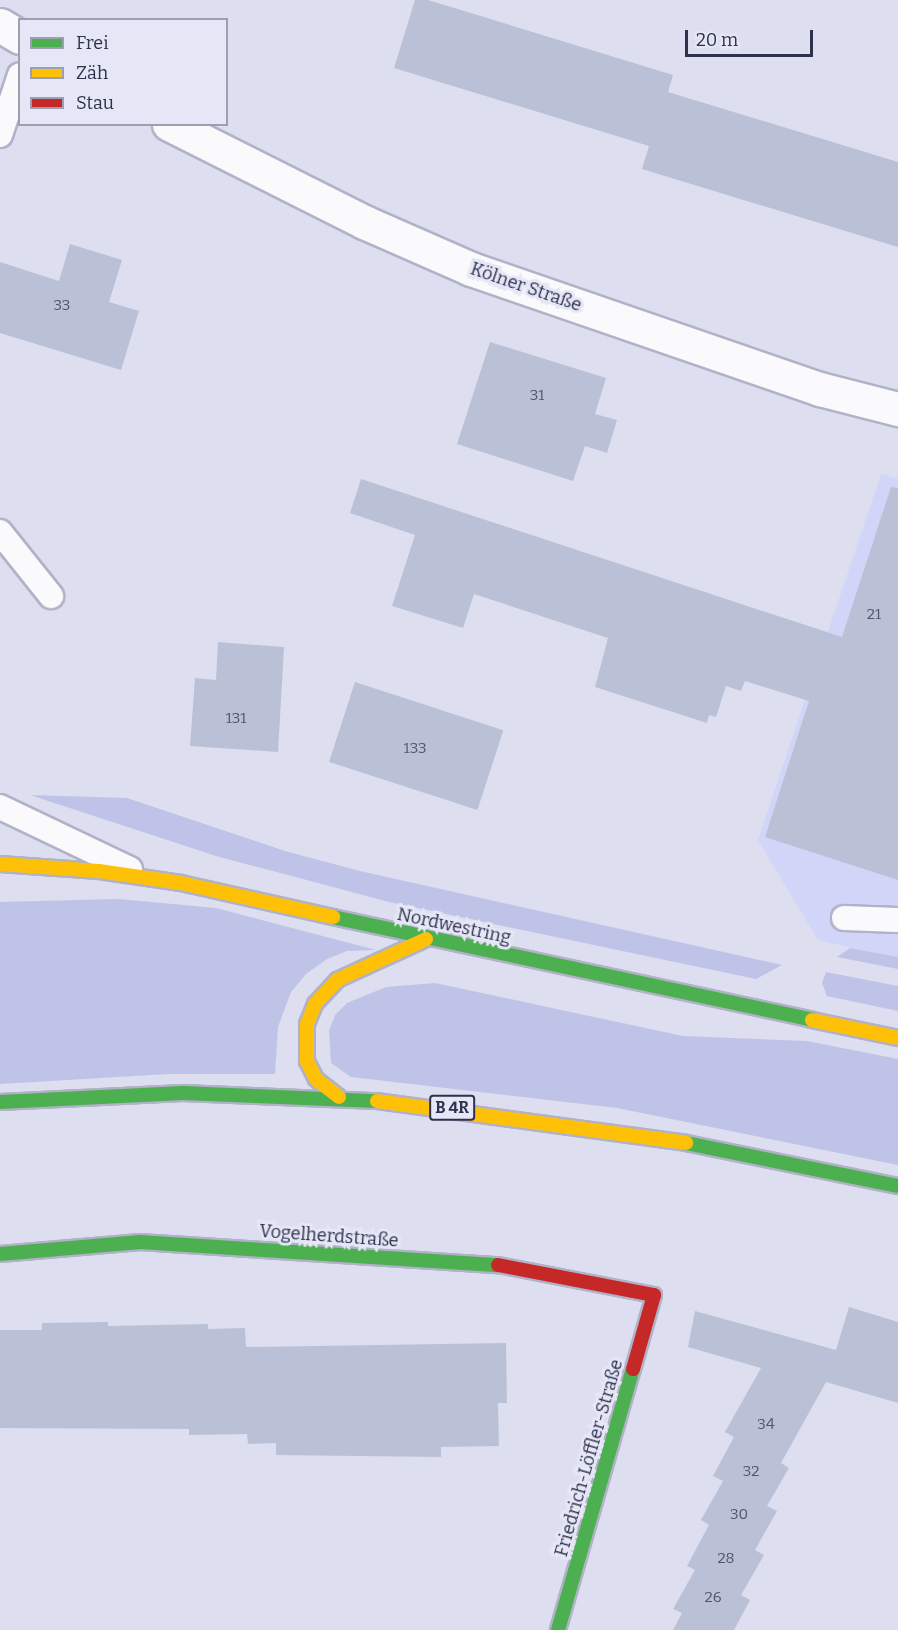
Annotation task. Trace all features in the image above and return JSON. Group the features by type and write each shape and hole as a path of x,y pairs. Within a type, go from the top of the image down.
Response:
{"main road":[{"name":"Nordwestring","path":"0,864 149,877 426,939 898,1038"},
{"path":"339,1097 316,1079 307,1061 308,1024 315,1004 337,980 426,939"},
{"name":"B 4R","path":"0,1102 132,1093 339,1097 541,1118 898,1186"},
{"name":"Vogelherdstraße","path":"0,1254 140,1242 522,1267 654,1295"},
{"name":"Friedrich-Löffler-Straße","path":"558,1630 654,1295"}],"street":[{"path":"0,25 18,36"},
{"name":"Kölner Straße","path":"173,126 364,222 471,268 820,388 898,409"}],"lane":[{"path":"0,135 18,81"},
{"path":"0,532 51,596"},
{"path":"0,807 149,877"},
{"path":"844,918 898,920"}],"shaded area":[{"path":"881,474 898,479 898,958 818,940 758,840"},
{"path":"30,795 127,798 285,851 360,871 782,965 756,979 389,902 216,856"},
{"path":"118,899 216,908 376,950 347,951 327,959 306,974 291,992 278,1027 275,1074 168,1074 0,1084 0,902"},
{"path":"850,948 898,957 898,969 837,957"},
{"path":"826,972 898,986 898,1011 827,996 822,983"},
{"path":"435,983 683,1036 807,1041 898,1059 898,1165 617,1108 351,1077 331,1063 329,1031 335,1015 347,1003 386,987"}],"building":[{"path":"415,0 428,0 673,75 668,92 898,162 898,247 642,169 649,146 394,68"},
{"path":"70,244 122,260 109,302 139,311 121,370 0,333 0,262 59,281"},
{"path":"490,342 606,378 595,414 617,420 607,453 585,446 573,481 457,444"},
{"path":"361,479 842,637 891,487 898,488 898,880 765,837 809,701 745,681 741,691 726,686 716,717 709,715 707,723 595,687 608,638 474,594 463,628 392,606 415,535 350,513"},
{"path":"218,642 284,647 278,752 190,746 195,678 216,680"},
{"path":"355,682 503,730 477,810 329,762"},
{"path":"849,1307 898,1322 898,1403 826,1382 781,1463 789,1468 767,1506 777,1511 755,1550 764,1555 741,1595 750,1600 734,1630 673,1630 682,1613 673,1609 695,1570 687,1566 709,1525 701,1520 723,1481 713,1476 734,1437 725,1432 761,1368 688,1347 695,1311 836,1350"},
{"path":"108,1322 108,1326 208,1324 208,1329 245,1328 246,1347 506,1343 507,1403 498,1403 499,1446 441,1447 441,1457 276,1455 276,1443 248,1444 247,1434 189,1435 189,1429 0,1428 0,1330 42,1330 42,1323"}],"traffic: fast":[{"path":"333,917 812,1020"},
{"path":"0,1102 183,1093 377,1101"},
{"path":"686,1143 898,1186"},
{"path":"0,1254 140,1242 498,1265"},
{"path":"558,1630 633,1369"}],"traffic: slow":[{"path":"0,864 99,871 181,883 333,917"},
{"path":"339,1097 316,1079 307,1061 307,1024 315,1004 337,980 426,939"},
{"path":"812,1020 898,1038"},
{"path":"377,1101 686,1143"}],"traffic: jam":[{"path":"498,1265 654,1295 633,1369"}]}
